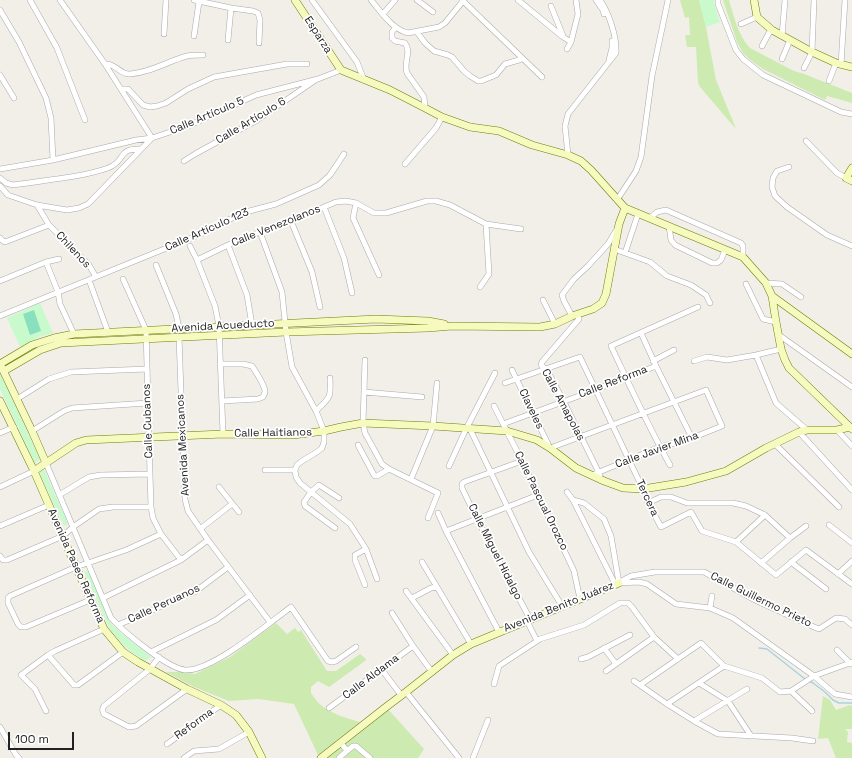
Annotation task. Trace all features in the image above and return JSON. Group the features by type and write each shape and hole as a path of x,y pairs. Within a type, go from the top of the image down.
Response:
{"main road":[{"name":"Esparza","path":"295,0 341,70"},
{"path":"754,0 757,17 772,30 812,52 839,64 852,67"},
{"path":"341,70 390,90 442,117 470,127 499,131 532,145 568,155 580,161 591,170 625,208 743,257 766,283 772,296 784,360 789,368 851,428"},
{"path":"849,179 852,168"},
{"name":"Avenida Acueducto","path":"2,367 40,350 61,343 286,332 452,326 540,327 555,324 593,309 602,303 606,294 619,224 625,208"},
{"path":"772,296 852,354"},
{"name":"Avenida Acueducto","path":"2,367 32,345 74,334 376,319 428,321 452,326"},
{"name":"Avenida Paseo Reforma","path":"2,367 46,463"},
{"name":"Avenida Paseo Reforma","path":"0,400 34,471 104,629 123,652 150,669 221,705 236,715 248,732 262,758"},
{"name":"Calle Haitianos","path":"34,471 76,443 86,440 223,434 293,435 324,431 363,423 507,431 537,440 576,468 595,474 604,481 623,488 643,489 686,482 726,471 799,432 807,430 837,430 851,428"},
{"name":"Avenida Benito Juárez","path":"321,758 453,655 471,644 617,584"}],"street":[{"path":"30,0 57,48 85,120"},
{"path":"0,186 8,195 37,205 67,210 79,208 88,204 152,138 122,89 60,0"},
{"path":"164,34 166,0"},
{"path":"312,0 357,62 364,80"},
{"path":"371,0 396,27 408,33 439,27 445,23 462,1 542,77"},
{"path":"383,14 396,0"},
{"path":"417,0 432,12"},
{"path":"518,0 571,42"},
{"path":"567,50 571,42 578,14 576,0"},
{"path":"596,0 603,10 614,43"},
{"path":"568,155 565,126 568,114 608,61 616,53 613,31 606,8 600,0"},
{"path":"617,200 636,171 641,157 652,76 668,0"},
{"path":"718,0 718,4 736,50 743,59 763,75 841,112 852,114"},
{"path":"782,36 785,0"},
{"path":"804,68 812,52 814,0"},
{"path":"829,81 839,64 845,0"},
{"path":"194,36 196,1 258,13 260,20 259,43"},
{"path":"551,6 563,37"},
{"path":"228,40 231,8"},
{"path":"0,10 19,42 46,98 51,118 53,160"},
{"path":"741,24 757,17"},
{"path":"396,27 391,36 395,41 405,43 407,45 408,52 406,70 424,97 425,108"},
{"path":"762,46 772,30"},
{"path":"417,32 425,43 434,51 448,54 464,71 478,81 496,75 505,64 522,59"},
{"path":"782,59 790,40"},
{"path":"105,64 113,64 123,73 129,74 151,70 188,56 203,55"},
{"path":"122,89 128,89 143,105 156,106 166,103 188,89 214,77 287,64 307,64"},
{"name":"Calle Artículo 5","path":"0,169 53,160 136,140 152,138 188,126 256,95 318,79 341,70"},
{"path":"0,75 14,98"},
{"name":"Calle Artículo 6","path":"184,161 257,120 318,79"},
{"path":"405,164 436,128 442,117"},
{"path":"806,141 837,173 849,179"},
{"path":"0,178 6,183 13,185 94,173 120,161 123,154 127,150 141,150"},
{"name":"Calle Artículo 123","path":"0,316 201,234 242,213 276,204 319,185 330,175 344,154"},
{"path":"789,167 777,171 773,178 772,187 775,196 788,208 827,235 852,246"},
{"name":"Calle Venezolanos","path":"197,260 260,232 336,202 346,201 356,203 374,213 386,214 426,201 436,201 450,205 486,224 520,229"},
{"path":"356,203 353,218 379,275"},
{"name":"Chilenos","path":"37,205 49,225 89,265 96,277"},
{"path":"324,207 344,258 352,293"},
{"path":"650,218 657,212 666,210 741,243 743,246 743,257"},
{"path":"625,253 638,214"},
{"path":"291,221 312,272 320,306"},
{"path":"480,288 489,274 486,224"},
{"path":"575,315 564,301 562,295 574,279 608,244 619,224"},
{"path":"0,238 5,242 49,225"},
{"path":"669,226 671,240 675,245 712,263 717,263 721,260 725,250"},
{"path":"260,232 282,292 286,332 292,367 316,411 324,431 324,442 322,448 297,465 295,470 296,477 300,483 350,524 366,549 377,579"},
{"path":"228,245 247,295 252,324"},
{"path":"190,246 215,306 219,326 223,434"},
{"path":"614,249 650,262 667,276 691,284 706,296 710,304"},
{"path":"0,281 46,262 59,259"},
{"path":"46,262 58,292 60,304 74,334"},
{"path":"156,265 176,314 179,328"},
{"name":"Calle Cubanos","path":"123,279 146,330 151,507 161,534 181,560"},
{"name":"Chilenos","path":"89,280 108,332"},
{"path":"766,283 782,284 801,297"},
{"path":"746,284 763,319 776,322"},
{"path":"543,300 555,324"},
{"path":"670,465 611,346 698,307"},
{"name":"Calle Amapolas","path":"575,315 579,319 541,365 548,372 564,402 580,436 595,474"},
{"path":"641,333 692,438"},
{"path":"779,335 852,387"},
{"name":"Avenida Mexicanos","path":"179,337 185,499 188,511 270,622"},
{"path":"694,361 707,357 727,360 782,349"},
{"name":"Calle Reforma","path":"503,424 626,378 655,363 674,350"},
{"path":"756,355 776,403 807,430"},
{"path":"505,383 580,357 595,390"},
{"path":"365,360 363,423 365,433 382,464 389,469 438,493 428,518"},
{"path":"220,364 243,364 252,366 265,389 265,394 263,397 258,399 222,401"},
{"path":"17,399 49,379 72,372 147,369"},
{"name":"Claveles","path":"512,370 550,448"},
{"path":"449,466 494,373"},
{"path":"316,411 330,396 330,378"},
{"path":"411,480 433,426 437,384"},
{"name":"Tercera","path":"595,390 613,425 648,503 662,527 691,512 702,531 736,542"},
{"name":"Calle Javier Mina","path":"595,474 660,447 692,438 722,426 706,390 674,402"},
{"path":"364,392 422,397"},
{"path":"550,448 674,402"},
{"path":"32,430 64,411 72,408 148,403"},
{"name":"Calle Pascual Orozco","path":"494,406 574,571 580,599"},
{"path":"0,433 14,427"},
{"path":"468,429 491,472 529,552 562,606"},
{"path":"837,430 852,446"},
{"path":"799,432 852,490"},
{"path":"775,444 839,507"},
{"path":"358,445 375,476 389,469"},
{"path":"491,472 522,461"},
{"name":"Avenida Paseo Reforma","path":"46,463 87,564 111,618 151,652 177,668 186,670 194,669 207,665 235,649 270,622"},
{"path":"265,470 295,470"},
{"path":"0,487 34,471"},
{"name":"Calle Miguel Hidalgo","path":"491,472 464,482 462,484 462,488 529,620 537,641"},
{"path":"59,495 89,477 101,475 150,474"},
{"path":"335,528 305,506 304,502 311,492 319,485 339,498"},
{"path":"219,487 239,512"},
{"path":"567,492 573,500 617,584"},
{"path":"446,531 538,495"},
{"path":"648,503 661,497 671,497 687,502 733,503 746,506 765,515 790,538"},
{"path":"573,500 584,503 604,519 611,536 617,584"},
{"path":"200,529 232,504"},
{"path":"0,526 49,505"},
{"path":"0,556 3,560 7,560 63,536 73,527 99,510 113,507 151,507"},
{"path":"438,513 499,632"},
{"path":"765,515 736,542 776,575 806,550 852,584"},
{"path":"829,525 852,543"},
{"path":"761,563 806,526"},
{"path":"90,600 26,627 21,627 18,624 8,603 8,598 10,596 76,567 126,550 161,534"},
{"path":"103,598 181,560 208,540"},
{"path":"365,585 355,560 355,555 366,549"},
{"path":"838,574 852,561"},
{"path":"422,562 471,644"},
{"path":"791,562 826,589"},
{"name":"Calle Peruanos","path":"118,625 196,591 228,567"},
{"name":"Calle Guillermo Prieto","path":"617,584 631,576 655,572 704,572 757,601 819,629 836,618 845,619 852,625"},
{"name":"Avenida Benito Juárez","path":"617,584 639,582 647,584 676,604 710,608 733,618 809,679 835,694 852,697"},
{"path":"412,598 431,588 437,587"},
{"path":"406,590 453,655"},
{"path":"151,652 216,620 250,595"},
{"path":"710,608 712,596"},
{"path":"494,684 499,666 540,639 584,625 620,603 628,603 654,637 678,659"},
{"path":"270,622 291,607 328,661 336,661 356,647"},
{"path":"392,613 432,672"},
{"path":"46,711 34,689 21,675 48,655 104,629"},
{"path":"581,659 630,635"},
{"path":"606,671 654,637"},
{"path":"640,685 701,643 724,666 762,678 780,692 791,691 809,679 851,663 836,650"},
{"name":"Calle Aldama","path":"329,708 413,646"},
{"path":"604,648 616,664"},
{"path":"48,655 74,685 78,685 123,652"},
{"path":"159,657 150,669 104,706 102,708 102,712 129,727 136,726 187,689"},
{"path":"667,704 724,666"},
{"path":"382,670 460,758"},
{"path":"634,681 667,704 718,734 792,738 813,741"},
{"path":"699,683 728,701 751,736"},
{"path":"694,721 747,689"},
{"path":"791,691 812,711"},
{"name":"Reforma","path":"167,744 221,705"},
{"path":"473,758 488,720"},
{"path":"0,727 19,758"},
{"path":"184,758 194,751 219,749 248,732"},
{"path":"341,743 347,751"},
{"path":"339,758 353,746 356,746 370,758"}],"green space":[{"path":"680,0 699,0 706,27 716,80 735,128 698,83 696,47 687,47 685,35 690,35 689,17 685,18"},
{"path":"699,0 714,0 720,22 706,27"},
{"path":"723,0 729,0 739,32 750,48 794,71 852,93 852,103 827,96 825,100 763,69 749,59 743,53 737,42"},
{"path":"40,303 53,333 39,337 20,347 7,318"},
{"path":"34,310 41,331 30,335 23,314"},
{"path":"0,374 40,459 35,463 0,389"},
{"path":"44,469 68,524 64,526 39,472"},
{"path":"85,571 88,571 113,626 151,657 145,661 130,651 110,629"},
{"path":"276,623 287,634 295,628 298,632 301,630 327,671 336,671 360,654 366,659 329,687 318,681 311,687 311,693 325,708 339,715 360,722 318,755 294,704 258,699 229,701 194,687 166,672 195,674 230,657"},
{"path":"823,696 830,700 836,710 850,705 852,706 852,729 845,729 848,732 847,742 852,743 852,758 836,758 828,738 818,739"},
{"path":"386,707 424,749 418,758 321,758"}],"waterway":[{"path":"759,648 767,649 805,679 825,692 833,700 839,703 852,703"}]}
